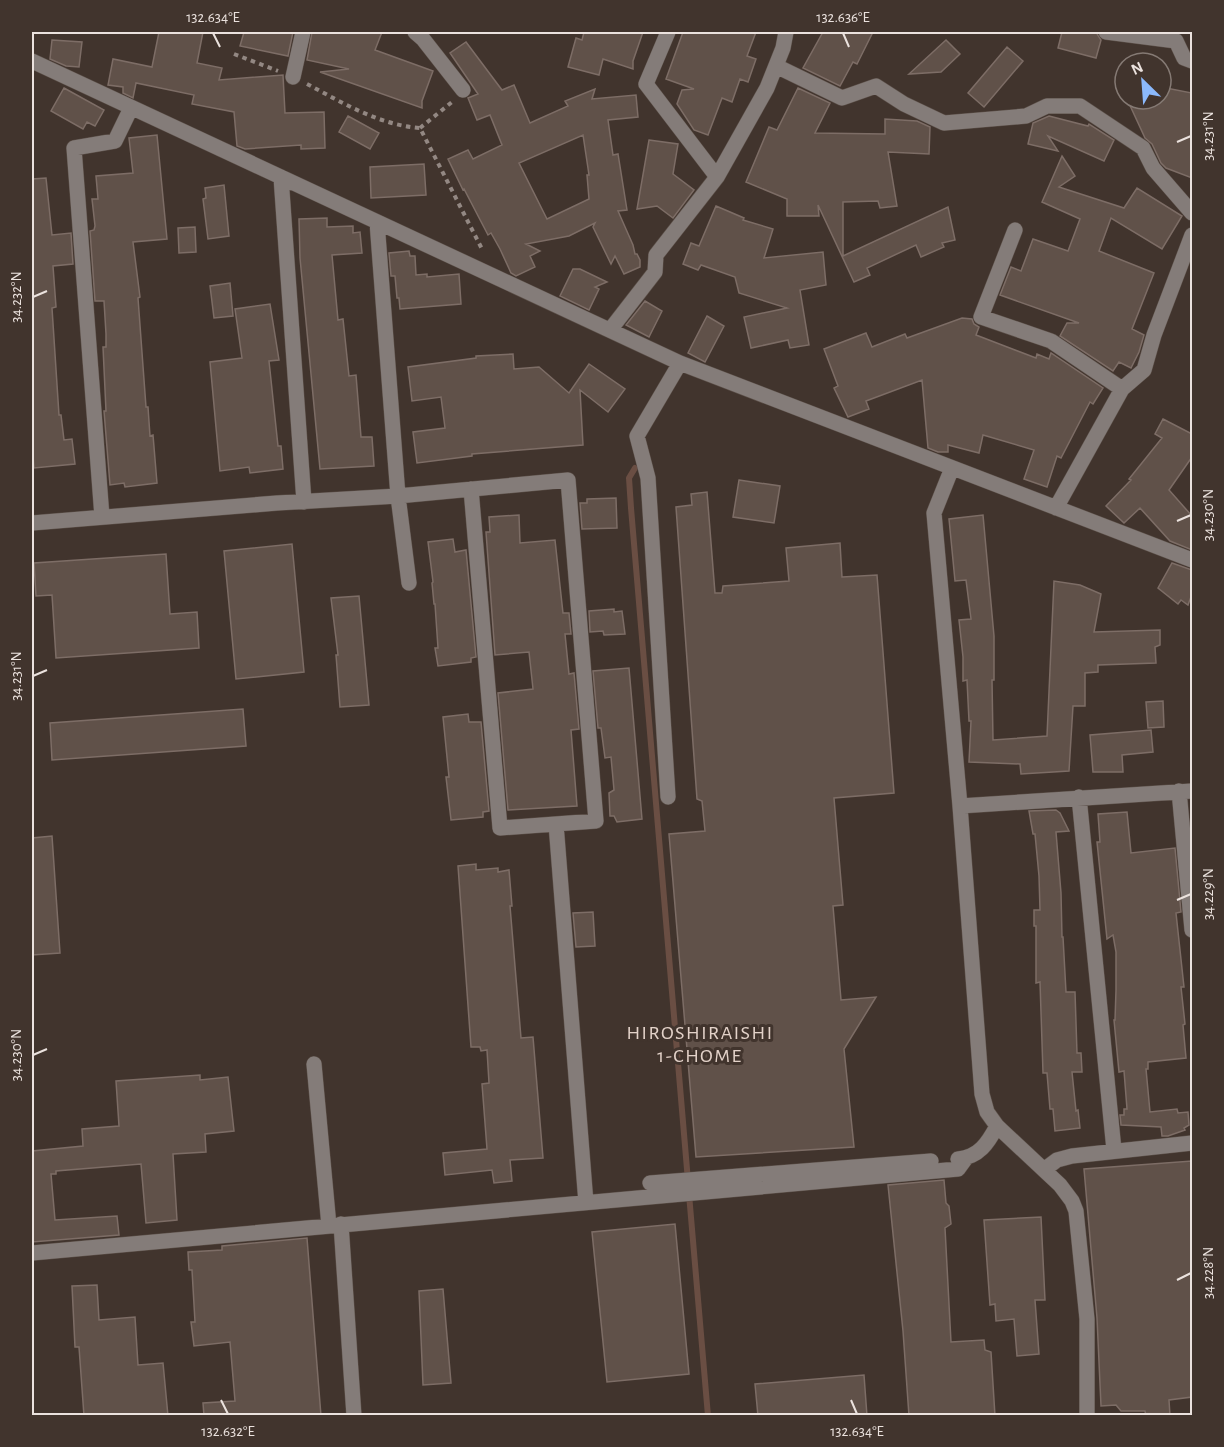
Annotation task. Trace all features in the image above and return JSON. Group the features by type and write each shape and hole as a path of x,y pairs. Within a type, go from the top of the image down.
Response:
{"street":[{"path":"293,77 303,32"},
{"path":"415,32 463,90"},
{"path":"668,32 646,84 717,177"},
{"path":"610,330 655,272 656,255 717,177 766,88 783,48 786,32"},
{"path":"1106,32 1176,41 1184,58 1192,61"},
{"path":"32,62 680,363 1192,560"},
{"path":"776,66 842,98 876,86 904,104 944,123 1026,116 1047,106 1080,106 1143,148 1153,168 1192,213"},
{"path":"102,517 74,148 115,141 131,108"},
{"path":"281,177 304,502"},
{"path":"377,222 398,496 409,583"},
{"path":"1015,230 981,317 1051,341 1122,389"},
{"path":"1056,508 1122,389 1144,370 1154,335 1192,235"},
{"path":"668,796 648,478 637,436 680,363"},
{"path":"952,468 934,513 982,1094 987,1112 997,1126 1060,1185 1072,1201 1076,1211 1087,1319 1087,1416"},
{"path":"32,523 398,496 471,489 568,480 596,821 500,828 471,489"},
{"path":"960,806 1186,791 1192,930"},
{"path":"1079,797 1114,1150"},
{"path":"556,824 586,1203"},
{"path":"314,1064 335,1225 354,1416"},
{"path":"32,1253 586,1203 687,1187 966,1158 978,1152 988,1142 997,1126"},
{"path":"1045,1169 1057,1160 1114,1150 1192,1143"},
{"path":"650,1183 687,1187"}],"path":[{"path":"234,54 293,77 360,112 406,127 420,128 463,90"},
{"path":"420,128 496,278"}],"building":[{"path":"159,32 203,32 197,63 222,68 219,80 283,75 285,113 324,112 325,148 301,149 301,145 245,149 237,146 234,112 192,104 194,95 136,83 133,98 123,93 123,87 108,85 113,59 152,67"},
{"path":"244,32 293,32 288,56 240,46"},
{"path":"312,32 382,32 375,50 433,71 422,101 422,108 320,72 349,69 307,60"},
{"path":"584,32 643,32 633,61 633,69 603,59 599,75 568,67 576,38 582,40"},
{"path":"683,32 756,32 747,56 756,59 748,82 740,79 732,102 722,98 708,135 694,130 677,104 682,90 694,89 666,79"},
{"path":"823,32 873,32 857,64 853,62 840,86 803,68"},
{"path":"1062,32 1096,32 1101,40 1096,58 1058,48"},
{"path":"52,40 82,42 79,67 66,66 50,59"},
{"path":"946,40 960,54 941,72 909,74"},
{"path":"466,42 502,90 514,85 530,123 568,106 565,101 595,89 592,99 636,95 638,117 608,120 613,155 618,154 627,210 618,211 635,254 640,260 640,267 624,274 615,256 611,264 593,227 595,223 569,236 526,244 540,251 530,256 535,267 516,276 511,273 500,249 491,233 488,235 448,159 468,150 473,159 502,145 490,115 477,120 468,98 478,94 450,53","holes":["583,135 589,175 587,175 589,199 547,219 519,163"]},
{"path":"1007,47 1023,61 984,107 968,93"},
{"path":"64,88 104,110 95,126 87,122 83,129 51,111"},
{"path":"798,88 830,103 815,133 885,134 885,119 917,121 930,127 929,154 888,152 897,206 880,208 878,201 843,202 843,256 948,207 955,240 942,243 944,247 921,257 916,245 867,268 870,275 854,282 818,205 819,216 787,216 787,199 746,182 769,127 777,130"},
{"path":"1173,89 1192,93 1192,178 1166,168 1152,144 1145,138 1133,111 1173,111"},
{"path":"348,116 379,133 370,149 339,132"},
{"path":"1049,116 1088,126 1089,124 1114,140 1104,161 1048,136 1058,151 1028,144 1033,123"},
{"path":"157,135 167,239 133,242 140,297 138,298 146,407 148,407 150,436 153,435 157,483 125,487 124,483 110,485 104,411 106,411 103,347 106,347 106,334 104,301 95,301 90,231 94,230 95,226 92,199 98,199 96,176 133,173 129,138"},
{"path":"649,140 678,144 673,174 694,190 673,218 657,206 637,209"},
{"path":"1062,156 1075,176 1059,187 1124,208 1137,188 1182,216 1162,249 1111,218 1099,251 1154,273 1132,329 1144,335 1131,368 1119,362 1113,371 1060,336 1067,323 1079,323 1000,295 1011,267 1021,271 1033,239 1068,251 1080,219 1042,202"},
{"path":"424,164 426,195 371,198 370,167"},
{"path":"46,178 52,235 71,233 73,264 53,266 56,307 52,308 59,415 61,415 64,440 72,439 75,464 34,468 32,444 32,179"},
{"path":"224,185 229,236 208,239 203,199 206,198 205,188"},
{"path":"716,206 744,218 743,220 773,229 764,258 823,252 826,285 800,290 809,345 790,348 788,340 751,348 744,317 787,308 739,293 735,277 701,265 698,270 683,264 691,243 699,246"},
{"path":"327,218 327,227 353,226 353,233 360,232 362,253 332,255 338,320 343,319 349,376 356,375 361,437 372,437 374,466 320,469 300,258 299,219"},
{"path":"195,227 196,252 179,253 178,228"},
{"path":"409,251 410,256 415,256 416,275 427,274 427,277 459,274 461,304 400,309 395,276 391,276 389,253"},
{"path":"573,269 580,269 607,282 595,287 599,289 589,310 560,296"},
{"path":"230,283 233,316 214,318 210,286"},
{"path":"645,301 662,311 649,337 626,325"},
{"path":"270,304 279,360 269,361 278,446 281,446 283,469 250,473 249,467 220,471 210,362 242,358 235,309"},
{"path":"707,316 724,326 705,362 688,353"},
{"path":"962,318 972,319 979,327 976,335 1036,358 1037,354 1049,359 1051,353 1103,388 1093,404 1090,402 1061,458 1057,456 1047,487 1024,479 1034,450 983,435 979,453 948,445 948,452 938,452 928,448 922,380 866,401 869,409 848,417 834,388 838,386 824,349 866,333 872,347 905,334 907,338"},
{"path":"513,354 514,369 539,367 569,393 589,364 625,389 608,412 580,390 583,445 472,454 472,456 417,463 413,432 445,428 441,397 412,401 408,367 476,358 476,356"},
{"path":"1163,419 1192,434 1192,457 1169,490 1192,516 1192,550 1170,541 1140,508 1124,523 1106,506 1131,480 1129,479 1162,438 1155,434"},
{"path":"739,480 780,486 774,523 733,517"},
{"path":"707,492 715,593 722,593 723,586 789,581 786,548 840,543 842,577 877,575 894,793 834,798 843,905 833,906 841,1000 876,997 844,1049 854,1147 696,1157 669,834 705,831 702,801 697,799 676,507 692,505 691,494"},
{"path":"616,498 617,528 582,529 580,503 587,503 587,499"},
{"path":"519,515 520,543 555,540 563,613 569,613 571,634 565,634 569,674 574,673 579,729 571,730 577,806 508,810 498,693 533,689 529,652 495,655 486,532 490,532 489,517"},
{"path":"983,515 994,636 993,740 1047,736 1054,581 1080,585 1101,594 1094,632 1160,630 1160,645 1155,647 1156,663 1098,665 1098,672 1085,673 1085,706 1073,706 1069,771 1021,774 1020,764 969,762 971,721 969,721 967,680 963,681 959,620 971,619 966,580 955,581 949,519"},
{"path":"453,539 455,552 466,550 476,657 471,658 471,662 438,666 435,648 438,648 435,604 428,542"},
{"path":"292,544 304,672 236,679 224,551"},
{"path":"166,554 170,614 197,612 199,648 56,658 52,595 36,596 34,563"},
{"path":"1172,563 1192,570 1192,594 1188,605 1181,600 1178,604 1158,588"},
{"path":"359,596 369,705 340,707 336,655 338,655 331,598"},
{"path":"614,609 614,612 622,611 625,634 604,635 603,631 590,632 589,611"},
{"path":"629,668 642,819 617,822 614,816 610,816 609,793 614,790 611,757 605,758 601,728 598,728 593,671"},
{"path":"1163,701 1164,727 1148,728 1146,702"},
{"path":"243,709 246,746 52,760 50,723"},
{"path":"468,714 469,722 481,722 489,811 483,812 483,817 451,820 443,717"},
{"path":"1151,730 1153,752 1122,755 1123,772 1093,772 1090,735"},
{"path":"1056,810 1060,813 1069,831 1056,832 1066,992 1075,992 1077,1053 1081,1053 1082,1072 1072,1072 1080,1128 1055,1131 1053,1109 1050,1109 1047,1073 1043,1073 1040,982 1036,983 1036,926 1034,926 1034,910 1040,910 1039,876 1035,834 1033,834 1029,811"},
{"path":"1127,812 1131,853 1175,848 1181,912 1176,913 1184,987 1181,987 1186,1058 1148,1062 1148,1069 1146,1069 1150,1112 1177,1109 1178,1113 1188,1112 1189,1125 1184,1128 1185,1130 1168,1136 1162,1136 1161,1127 1121,1125 1120,1115 1124,1115 1124,1109 1127,1109 1124,1071 1119,1072 1114,1020 1116,952 1113,935 1107,939 1097,842 1100,842 1098,814"},
{"path":"52,836 60,953 32,955 32,838"},
{"path":"476,864 476,870 498,868 498,872 509,870 521,1038 533,1037 543,1158 510,1160 512,1181 494,1183 492,1170 445,1175 443,1153 487,1149 482,1084 489,1083 487,1050 481,1051 480,1047 471,1047 458,866"},
{"path":"593,912 595,946 576,947 573,913"},
{"path":"200,1075 200,1080 228,1077 234,1131 205,1134 206,1152 173,1154 177,1220 146,1223 141,1164 56,1171 56,1174 51,1174 55,1220 117,1216 119,1235 32,1242 32,1151 83,1146 82,1129 119,1126 116,1081"},
{"path":"1192,1161 1192,1397 1169,1400 1170,1416 1146,1416 1145,1411 1121,1411 1116,1405 1101,1406 1097,1318 1084,1169"},
{"path":"944,1180 951,1224 945,1228 951,1342 984,1340 985,1350 991,1352 995,1416 909,1416 888,1185"},
{"path":"1041,1217 1045,1300 1035,1300 1039,1354 1017,1356 1014,1319 996,1321 995,1304 990,1305 984,1220"},
{"path":"675,1224 689,1374 607,1382 592,1232"},
{"path":"307,1238 321,1416 204,1416 203,1403 235,1401 230,1342 194,1346 191,1322 195,1322 192,1270 189,1270 188,1252 222,1250 222,1246"},
{"path":"97,1285 99,1320 135,1317 138,1365 163,1363 168,1416 84,1416 79,1347 75,1347 72,1286"},
{"path":"443,1289 451,1383 423,1385 419,1291"},
{"path":"864,1375 867,1416 758,1416 755,1384"}],"waterway":[{"path":"635,468 629,478 631,508 688,1181"},
{"path":"689,1194 708,1416"}],"district":[{"name":"HIROSHIRAISHI 1-CHOME","path":"700,1044"}]}
